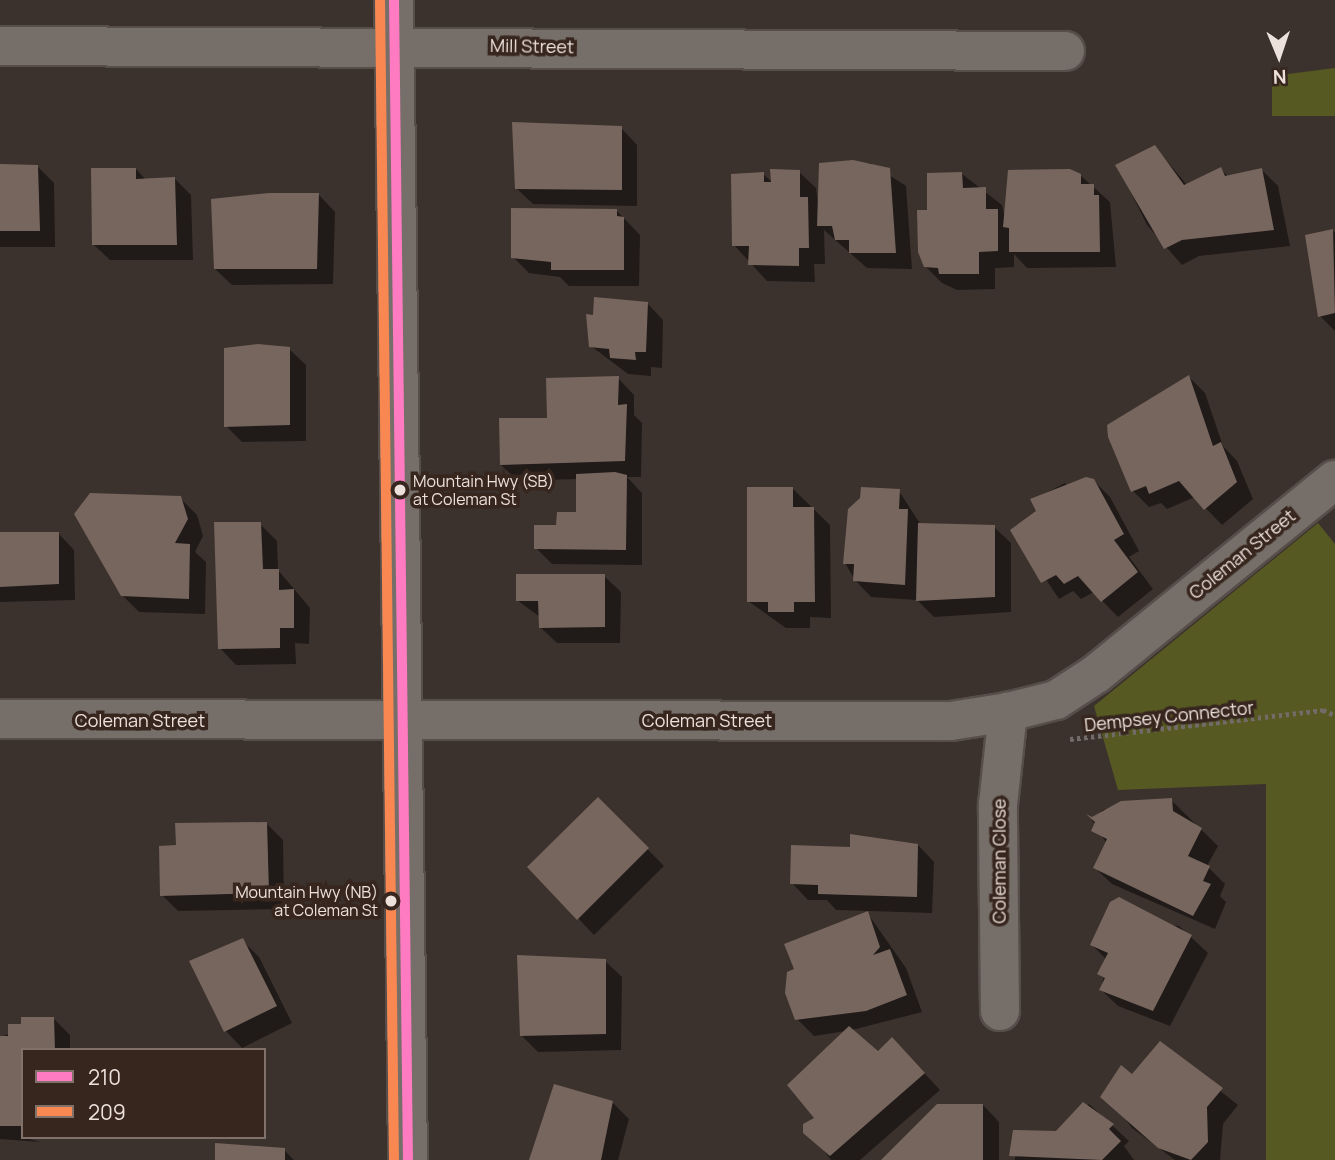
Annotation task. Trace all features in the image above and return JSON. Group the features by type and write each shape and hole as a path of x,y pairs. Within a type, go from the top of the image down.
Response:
{"street":[{"path":"394,0 405,720 408,1160"},
{"name":"Mill Street","path":"0,46 1065,51"},
{"name":"Coleman Street","path":"0,719 950,721 1005,724 1056,700 1096,674 1335,480"},
{"name":"Coleman Close","path":"1000,1011 1005,724"}],"path":[{"name":"Dempsey Connector","path":"1005,724 1081,740 1323,710 1335,715"}],"green space":[{"path":"1335,68 1335,116 1272,116 1272,76"},
{"path":"1318,523 1335,544 1335,1160 1266,1160 1266,784 1118,790 1094,706"}],"building":[{"path":"512,122 622,126 622,190 515,189"},
{"path":"1155,145 1184,185 1221,167 1225,176 1262,168 1274,230 1182,240 1164,249 1115,165"},
{"path":"853,160 890,168 896,253 849,253 849,240 835,240 832,226 817,226 819,163"},
{"path":"0,164 38,165 40,231 0,231"},
{"path":"91,168 136,168 136,179 175,177 177,245 92,245"},
{"path":"770,169 800,170 800,197 808,197 809,248 799,248 799,266 748,265 749,246 732,246 731,174 764,172 764,182 771,182"},
{"path":"1070,169 1081,174 1081,184 1094,184 1094,195 1099,195 1100,252 1009,252 1009,228 1003,227 1008,170"},
{"path":"962,172 963,188 986,187 986,209 998,209 998,251 979,252 979,274 939,274 938,268 924,267 918,252 917,210 927,210 927,173"},
{"path":"269,193 319,193 317,269 214,269 211,199"},
{"path":"511,208 617,209 617,216 624,217 624,270 551,270 551,262 511,258"},
{"path":"1333,229 1335,313 1318,317 1305,235"},
{"path":"594,297 648,302 646,352 635,352 636,360 610,358 609,349 589,347 586,314 593,315"},
{"path":"258,344 290,347 290,425 224,427 224,348"},
{"path":"1189,375 1213,446 1221,442 1237,482 1204,510 1179,481 1149,494 1146,486 1131,492 1108,437 1107,425"},
{"path":"619,376 618,405 627,404 625,461 500,465 499,418 547,418 546,378"},
{"path":"615,472 627,475 626,550 534,549 534,525 556,525 557,512 576,512 576,474"},
{"path":"1086,477 1094,479 1124,534 1114,540 1138,572 1101,602 1078,576 1064,584 1056,575 1041,583 1010,530 1036,511 1030,499"},
{"path":"747,487 793,487 793,507 814,507 815,602 794,602 794,612 768,612 768,602 747,602"},
{"path":"861,487 900,489 899,509 908,509 905,585 853,581 854,564 843,564 848,509 860,498"},
{"path":"90,493 181,496 188,519 175,543 190,544 189,599 121,596 74,514"},
{"path":"214,522 261,522 263,569 279,569 279,590 294,589 294,628 280,628 280,648 218,649"},
{"path":"918,523 995,525 995,597 916,601"},
{"path":"0,532 59,532 59,584 0,587"},
{"path":"516,574 605,574 605,627 539,628 538,601 516,601"},
{"path":"598,797 649,848 577,920 527,867"},
{"path":"1172,798 1173,811 1202,828 1188,856 1210,866 1203,881 1211,884 1193,916 1093,868 1107,839 1091,831 1095,822 1086,814 1092,817 1121,801"},
{"path":"267,822 269,893 160,896 159,846 176,845 175,823"},
{"path":"850,834 918,844 917,897 818,894 818,885 790,884 791,845 850,847"},
{"path":"1119,897 1192,935 1153,1011 1099,990 1105,978 1097,974 1108,953 1090,945 1110,902"},
{"path":"868,911 880,947 873,955 890,949 907,995 866,1011 795,1020 785,993 787,972 794,969 784,944"},
{"path":"243,938 277,1006 224,1032 189,961"},
{"path":"517,955 606,959 606,1034 520,1036"},
{"path":"21,1017 54,1017 55,1048 21,1048 21,1126 0,1126 0,1036 8,1036 8,1024 21,1024"},
{"path":"849,1026 878,1051 892,1037 925,1073 830,1156 803,1133 803,1124 814,1118 787,1085"},
{"path":"1160,1041 1223,1088 1207,1107 1208,1142 1191,1160 1158,1148 1100,1097 1121,1065 1132,1074"},
{"path":"554,1084 613,1101 601,1160 529,1160"},
{"path":"1083,1102 1114,1124 1109,1129 1121,1141 1102,1160 1009,1156 1013,1130 1056,1131"},
{"path":"937,1104 983,1104 983,1160 881,1160"},
{"path":"215,1143 285,1148 285,1160 215,1160"}],"transit line":[{"name":"209","path":"380,0 394,1160"},
{"name":"210","path":"394,0 408,1160"}],"place":[{"name":"Mountain Hwy (SB) at Coleman St","path":"400,490"},
{"name":"Mountain Hwy (NB) at Coleman St","path":"391,901"}]}
